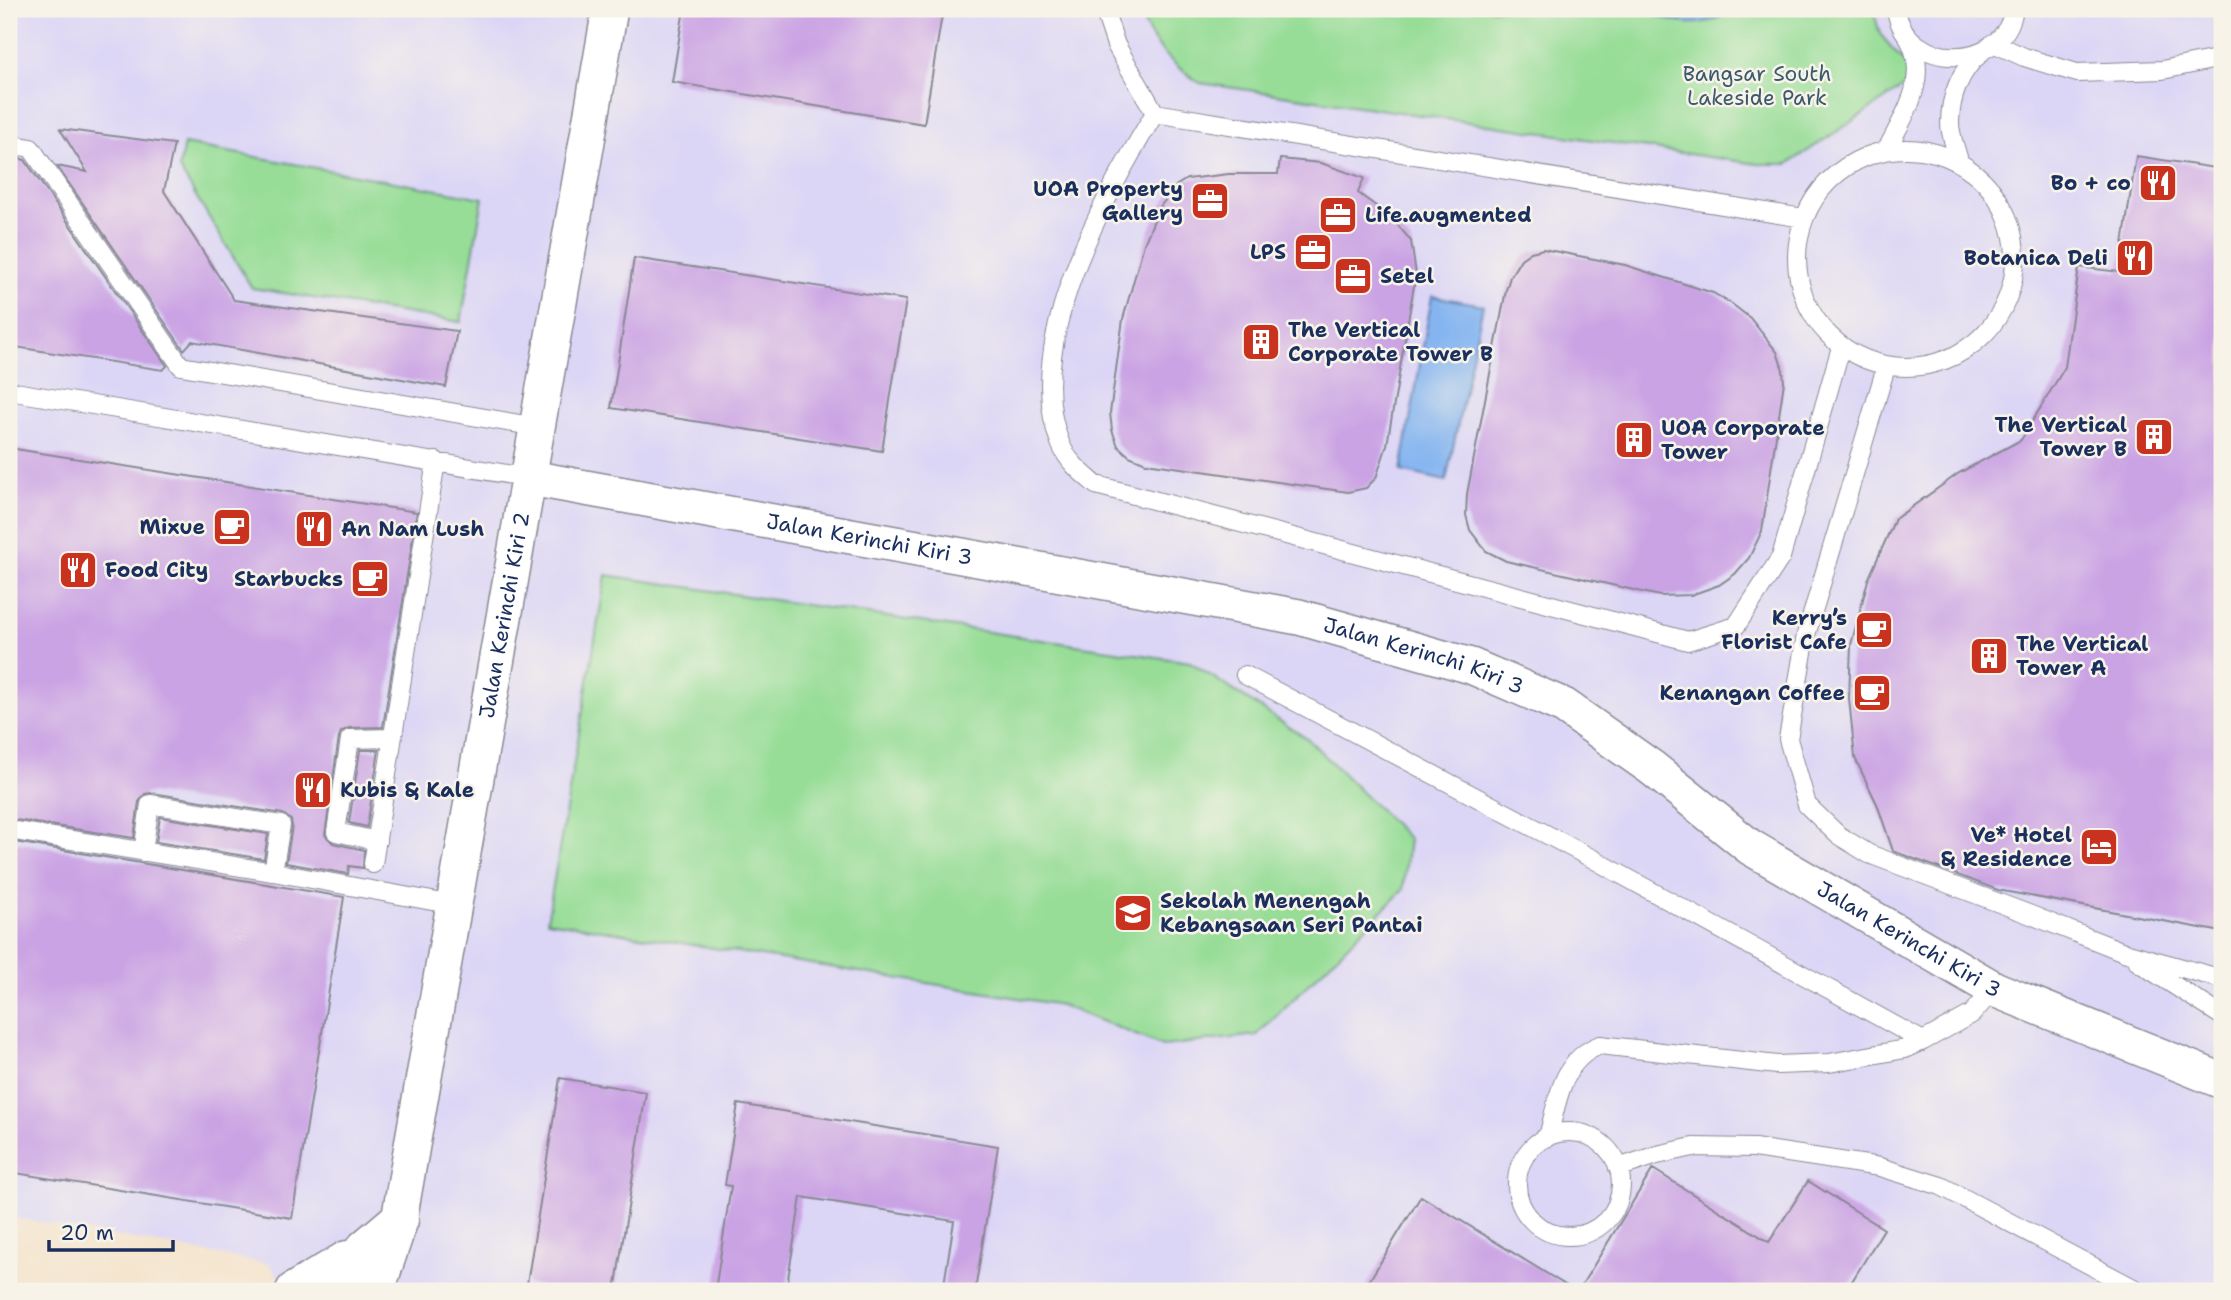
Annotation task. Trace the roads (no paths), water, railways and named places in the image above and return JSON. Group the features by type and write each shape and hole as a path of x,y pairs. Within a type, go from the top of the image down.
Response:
{"street":[{"name":"Jalan Kerinchi Kiri 2","path":"399,1220 610,9"},
{"name":"Jalan Kerinchi Kiri 3","path":"530,478 1065,567 1299,617 1471,666 1500,671 1564,706 1652,768 1750,847 1994,989 2222,1081"},
{"path":"375,1291 380,1265 399,1220"},
{"path":"295,1291 380,1265"},
{"path":"329,1291 380,1265"}],"lane":[{"path":"1104,9 1116,45 1155,113"},
{"path":"1887,149 1913,100 1918,75 1916,51 1897,18 1896,9"},
{"path":"1959,161 1950,125 1953,102 1963,73 1970,62 2006,31 2014,9"},
{"path":"1908,35 1934,54 1967,57 1988,47 2077,73 2162,70 2222,58"},
{"path":"1155,113 1803,218"},
{"path":"1155,113 1103,205 1067,292 1055,331 1050,374 1051,413 1062,447 1075,467 1096,485 1688,641 1736,626 1781,557 1841,347"},
{"path":"9,144 31,148 181,366 537,427"},
{"path":"1887,149 1924,149 1959,161 1988,184 2007,215 2016,251 2012,288 1999,318 1978,342 1950,360 1918,368 1886,367 1862,360 1841,347 1825,333 1812,315 1799,285 1796,250 1803,218 1823,186 1852,162 1887,149"},
{"path":"1886,367 1806,635 1788,739 1807,805 1838,835 1869,854 2124,952 2222,979"},
{"path":"9,391 530,478"},
{"path":"373,864 436,461"},
{"path":"1245,675 1593,859 1923,1041"},
{"path":"377,841 336,832 350,739 392,738"},
{"path":"143,852 150,804 281,825 273,872"},
{"path":"9,830 273,872 454,905"},
{"path":"2124,952 2222,1016"},
{"path":"1548,1137 1561,1086 1569,1069 1587,1050 1600,1045 1777,1065 1829,1063 1905,1049 1923,1041 1972,1014 1994,989"},
{"path":"1565,1132 1582,1134 1604,1147 1618,1168 1621,1185 1617,1202 1609,1217 1597,1228 1581,1235 1563,1237 1547,1232 1533,1223 1522,1208 1517,1192 1523,1159 1534,1146 1548,1137 1565,1132"},
{"path":"1618,1168 1693,1147 1754,1148 1880,1167 1941,1186 2139,1291"}],"water":[{"path":"1642,9 1734,9 1711,21 1689,23 1666,19"},
{"path":"1432,296 1483,305 1446,481 1401,471"}],"place":[{"name":"Bo + co","path":"2158,183"},
{"name":"UOA Property Gallery","path":"1210,201"},
{"name":"Life.augmented","path":"1338,215"},
{"name":"LPS","path":"1313,252"},
{"name":"Botanica Deli","path":"2135,258"},
{"name":"Setel","path":"1353,276"},
{"name":"The Vertical Corporate Tower B","path":"1261,342"},
{"name":"The Vertical Tower B","path":"2154,437"},
{"name":"UOA Corporate Tower","path":"1634,440"},
{"name":"Mixue","path":"232,527"},
{"name":"An Nam Lush","path":"314,529"},
{"name":"Food City","path":"78,570"},
{"name":"Starbucks","path":"370,579"},
{"name":"Kerry’s Florist Cafe","path":"1874,630"},
{"name":"The Vertical Tower A","path":"1989,656"},
{"name":"Kenangan Coffee","path":"1872,693"},
{"name":"Kubis & Kale","path":"313,790"},
{"name":"Ve* Hotel & Residence","path":"2099,847"},
{"name":"Sekolah Menengah Kebangsaan Seri Pantai","path":"1133,913"}],"park label":[{"name":"Bangsar South Lakeside Park","path":"1757,86"}]}
